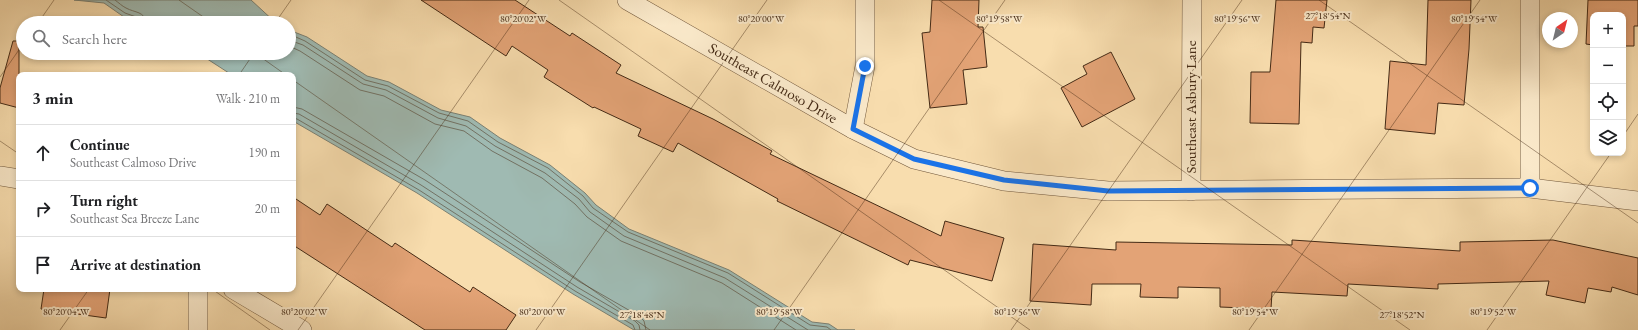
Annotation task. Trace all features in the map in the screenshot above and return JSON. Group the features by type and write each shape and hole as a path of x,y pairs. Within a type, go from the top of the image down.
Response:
{"street":[{"name":"Southeast Calmoso Drive","path":"627,0 853,129 914,159 1004,180 1108,191 1530,188 1638,201"},
{"path":"853,129 865,66 865,0"},
{"name":"Southeast Asbury Lane","path":"1191,191 1192,0"},
{"path":"1530,0 1530,188"},
{"path":"0,176 16,179"},
{"path":"198,292 198,330"},
{"path":"238,292 302,330"}],"water":[{"path":"74,0 251,0 268,16 123,16 104,3"},
{"path":"296,33 307,37 367,76 389,82 441,110 470,117 500,138 550,165 585,193 596,205 629,229 729,270 812,322 829,324 838,330 634,330 573,294 417,193 296,123 296,72 227,72 209,60 296,60"}],"building":[{"path":"421,0 515,0 570,36 572,33 621,65 616,73 713,119 772,151 770,154 941,236 945,221 1004,238 992,281 910,260 908,265 777,201 778,199 678,143 673,152 638,136 641,129 594,107 593,108 544,77 548,70 512,46 506,56"},
{"path":"932,0 979,0 978,27 983,27 987,67 963,70 967,104 930,108 922,33 930,32"},
{"path":"1276,0 1327,0 1324,28 1313,27 1312,43 1301,42 1299,124 1250,123 1251,72 1270,72"},
{"path":"1428,0 1471,0 1469,49 1464,105 1438,103 1435,134 1385,129 1390,61 1426,65"},
{"path":"1588,0 1638,0 1638,26 1634,26 1634,46 1626,46 1626,12 1590,12 1590,45 1586,44"},
{"path":"13,41 16,41 16,60 19,60 19,72 16,72 16,107 0,103 0,88"},
{"path":"1111,52 1135,99 1082,127 1061,88 1087,74 1083,66"},
{"path":"296,199 320,215 327,204 392,247 395,243 470,292 473,287 516,315 506,330 425,330 296,247"},
{"path":"1292,240 1460,251 1460,242 1553,240 1638,258 1638,295 1612,287 1611,292 1588,288 1585,303 1546,295 1549,281 1438,284 1438,289 1348,284 1347,296 1272,292 1271,309 1220,307 1220,288 1178,287 1178,298 1140,297 1141,284 1092,284 1091,305 1030,301 1033,244 1116,250 1116,242 1292,245"},
{"path":"44,292 110,292 106,318 41,309"}],"route":[{"path":"865,66 853,129 914,159 1004,180 1108,191 1530,188"}]}
